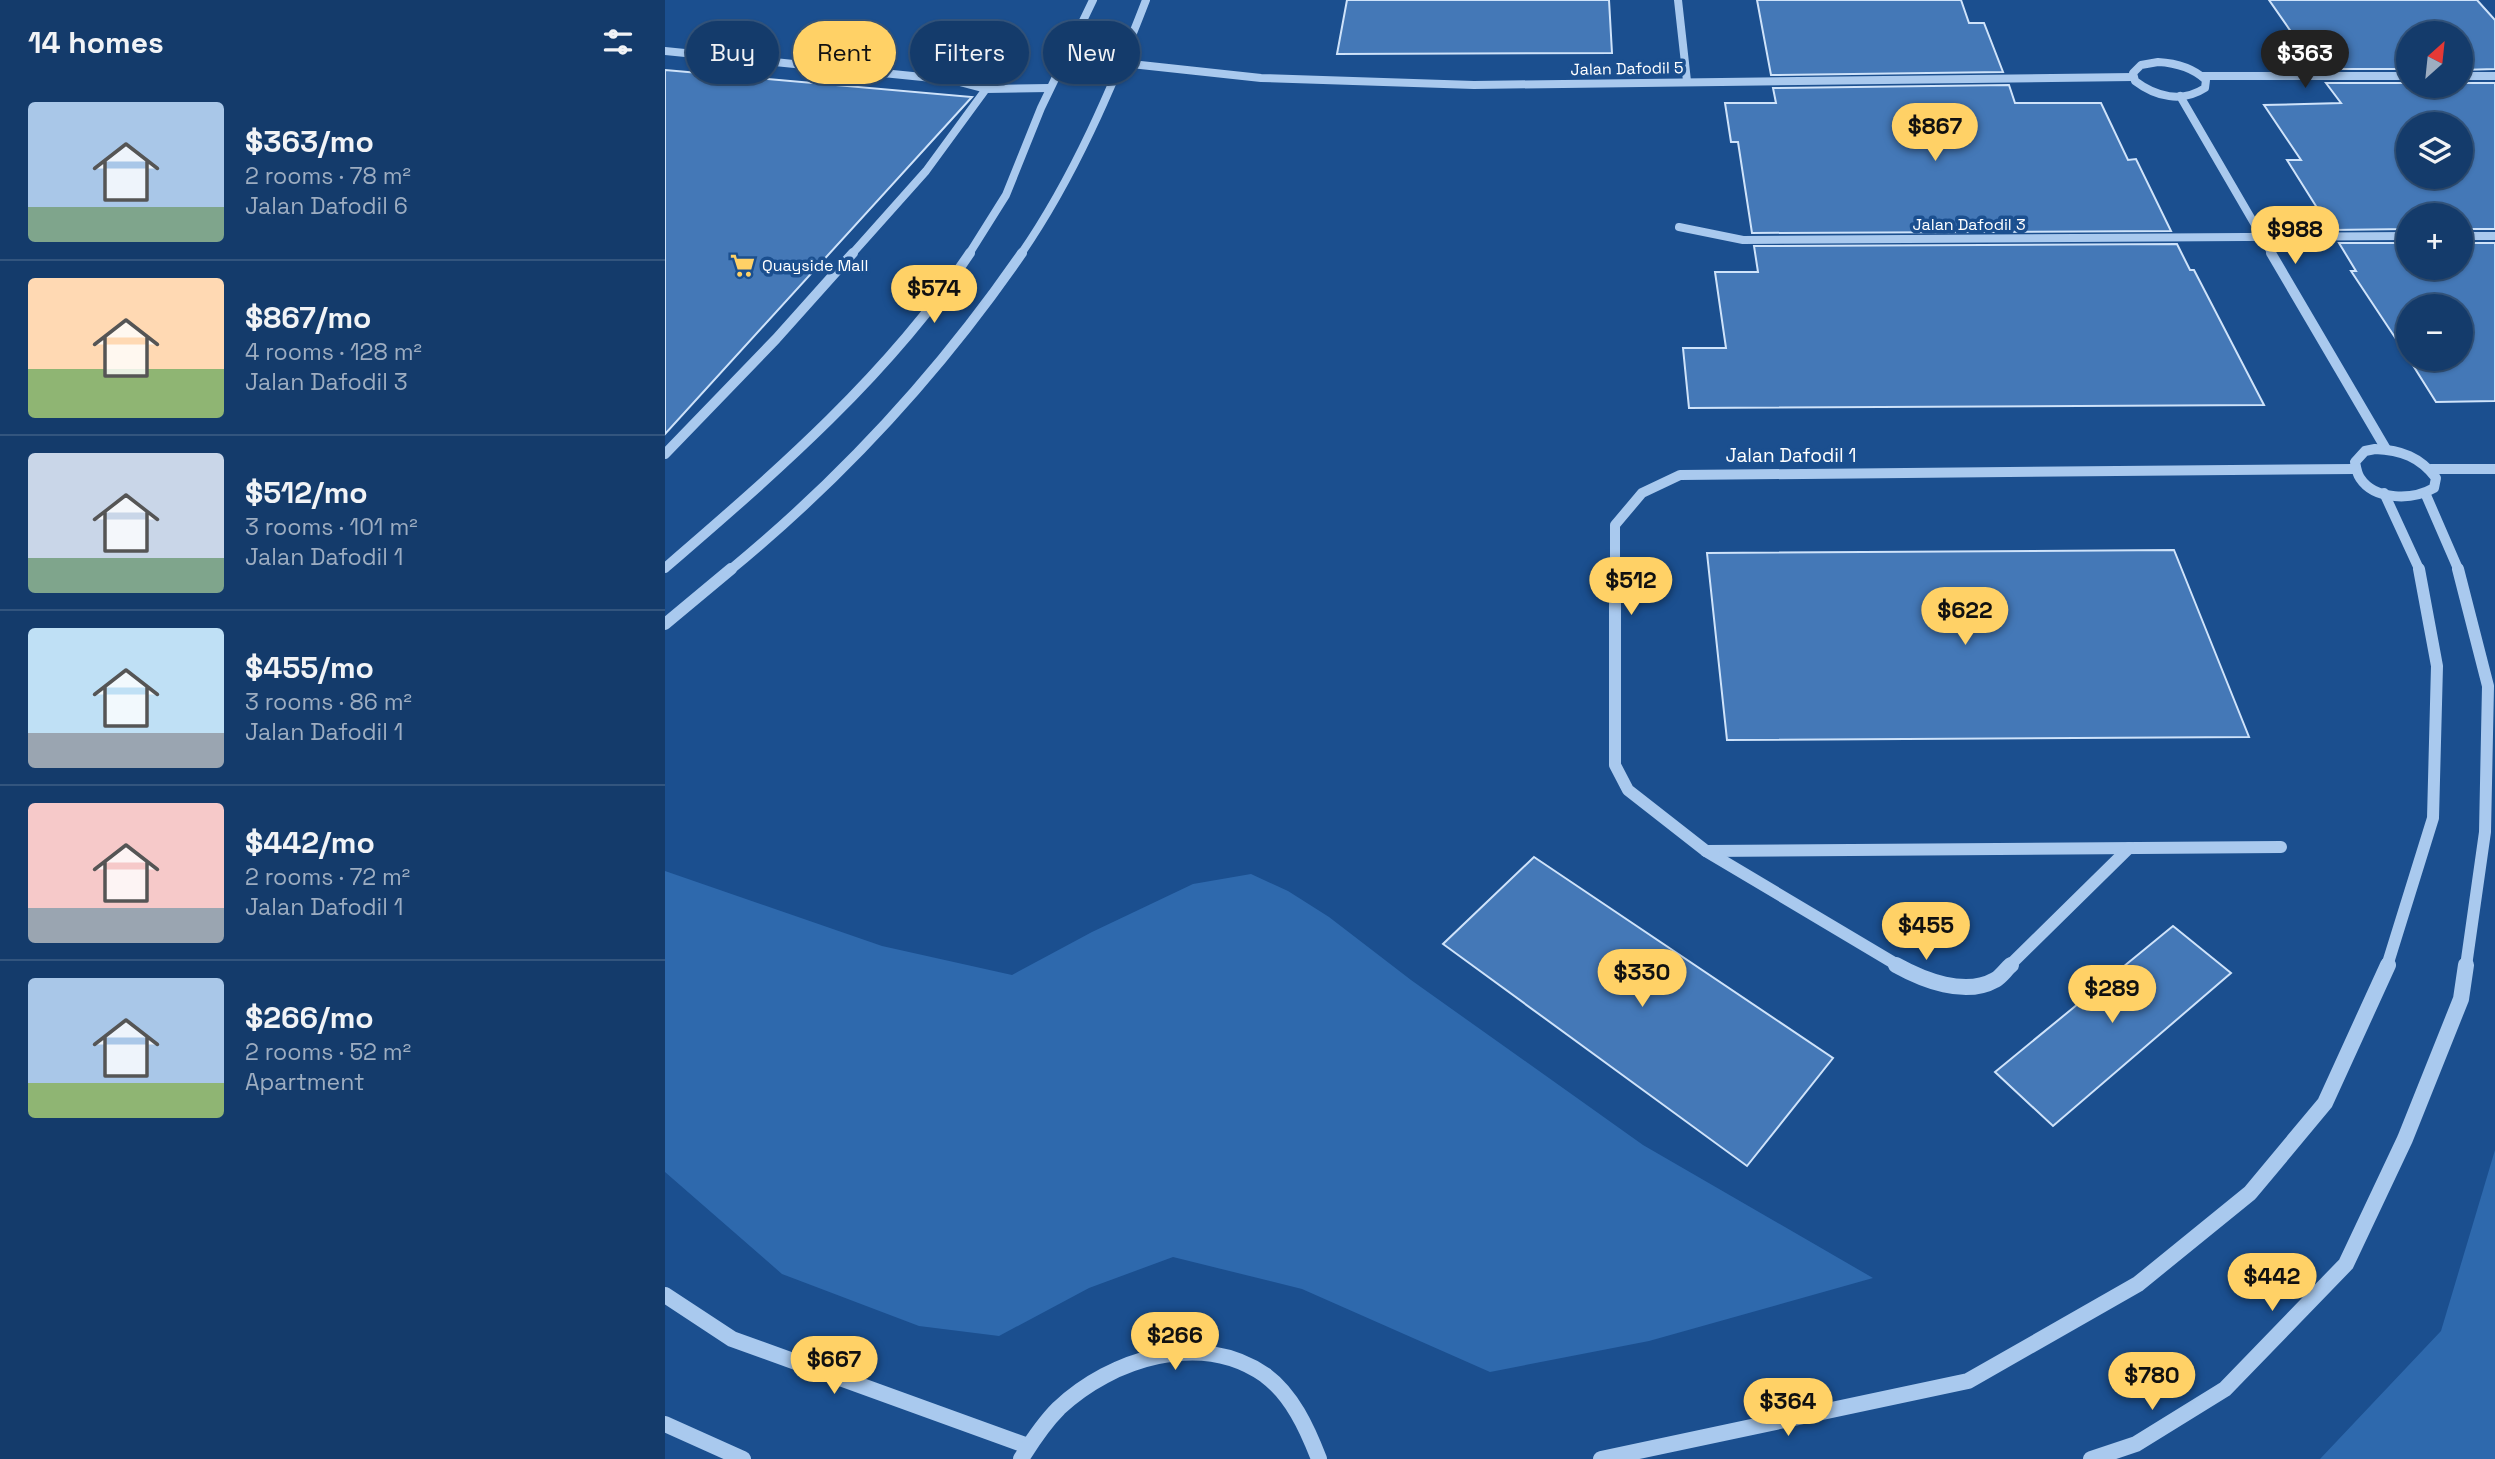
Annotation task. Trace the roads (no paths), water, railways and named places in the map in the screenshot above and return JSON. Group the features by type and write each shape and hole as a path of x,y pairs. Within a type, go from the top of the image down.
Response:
{"street":[{"path":"665,568 796,451 880,364 942,292 996,215 1049,88 1093,0"},
{"path":"1138,21 1146,0"},
{"path":"1678,0 1687,81"},
{"path":"665,51 952,80 986,89 1049,88"},
{"path":"2158,62 2188,67 2202,76 2206,84 2201,91 2180,96 2153,92 2133,78 2135,69 2158,62"},
{"name":"Jalan Dafodil 5","path":"1140,65 1261,78 1474,85 2133,78"},
{"path":"2202,76 2396,76"},
{"path":"2473,76 2495,76"},
{"path":"665,624 777,531 856,456 928,377 991,298 1052,209 1112,84"},
{"path":"665,454 776,339 926,171 986,89"},
{"path":"2180,96 2386,449"},
{"name":"Jalan Dafodil 3","path":"1679,227 1742,240 2396,236"},
{"path":"2473,236 2495,236"},
{"path":"2386,449 2411,456 2431,469 2436,479 2434,488 2426,495 2414,498 2383,494 2360,479 2354,469 2358,456 2365,451 2386,449"},
{"name":"Jalan Dafodil 1","path":"2129,848 1995,980 1968,986 1922,980 1706,851 1627,790 1615,765 1615,525 1642,493 1681,475 2354,469"},
{"path":"2431,469 2495,469"},
{"path":"1601,1459 1968,1381 2138,1284 2250,1193 2325,1103 2390,960 2433,818 2437,666 2420,571 2383,494"},
{"path":"2091,1459 2136,1444 2225,1389 2346,1264 2405,1139 2461,999 2485,832 2488,686 2460,574 2426,495"},
{"path":"1706,851 2281,847"},
{"path":"665,1295 732,1339 1024,1453 1068,1399 1118,1367 1170,1353 1222,1355 1268,1377 1301,1415 1319,1459"},
{"path":"665,1424 743,1459"}],"place":[{"name":"Quayside Mall","path":"742,265"}]}
